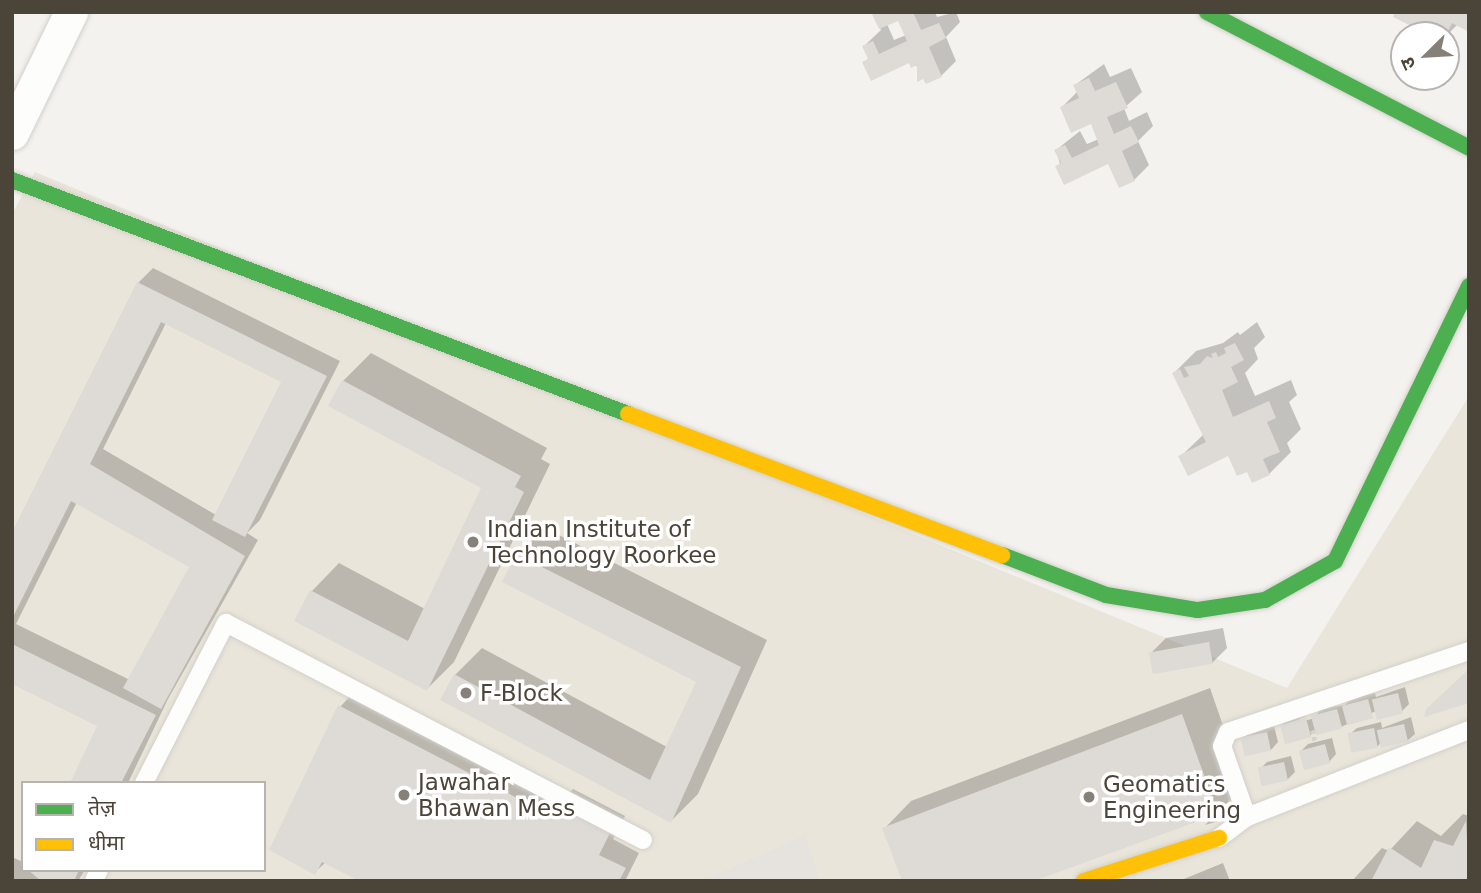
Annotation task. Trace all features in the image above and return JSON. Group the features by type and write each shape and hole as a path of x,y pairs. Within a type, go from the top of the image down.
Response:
{"street":[{"path":"12,133 71,12"},
{"path":"1207,12 1469,148"},
{"path":"12,180 1106,595 1198,610 1265,600 1335,561 1469,286"},
{"path":"1084,881 1219,838"}],"lane":[{"path":"145,781 226,623 643,840"},
{"path":"1247,817 1222,746 1228,732 1469,651"},
{"path":"1219,838 1247,817 1469,730"}],"shaded area":[{"name":"Indian Institute of Technology Roorkee","path":"35,172 1287,688 1469,396 1469,881 12,881 12,214"},
{"path":"805,835 820,881 702,881"}],"building":[{"path":"871,12 913,12 921,30 939,23 946,38 929,47 942,77 926,84 923,79 917,82 917,65 911,68 909,63 871,81 862,62 868,59 862,46 873,41 879,54 907,41 898,21 879,29"},
{"path":"1395,12 1463,12 1469,15 1469,32 1460,27 1460,21 1401,21 1393,17"},
{"path":"1089,78 1095,91 1116,82 1128,108 1107,117 1114,134 1131,126 1139,142 1122,151 1135,181 1119,188 1108,164 1064,185 1055,166 1061,163 1054,150 1065,145 1072,158 1099,145 1091,124 1071,133 1060,107 1079,98 1073,85"},
{"path":"137,282 327,376 245,537 212,520 281,382 161,322 90,464 245,556 161,709 123,688 189,567 71,501 12,619 12,532"},
{"path":"1235,343 1244,360 1231,367 1238,382 1222,390 1233,417 1269,401 1276,418 1267,422 1280,452 1263,459 1270,475 1252,483 1247,472 1237,476 1228,456 1188,476 1178,456 1206,442 1172,373 1180,369 1184,378 1189,376 1184,367 1200,364 1207,356 1213,358 1211,354 1216,352 1218,357 1226,353 1224,348"},
{"path":"342,380 521,476 515,487 524,492 427,691 294,621 310,590 408,641 481,488 328,406"},
{"name":"F-Block","path":"516,554 741,667 671,823 440,700 454,674 650,780 696,682 502,582"},
{"path":"1209,642 1213,664 1153,674 1149,653"},
{"path":"12,644 156,715 122,781 71,781 97,726 12,684"},
{"path":"1469,669 1469,703 1424,717 1426,709"},
{"path":"1398,693 1403,713 1377,720 1372,700"},
{"path":"1368,699 1373,718 1347,725 1342,706"},
{"name":"Jawahar Bhawan Mess","path":"338,705 550,815 556,803 611,831 599,855 626,868 619,881 359,881 322,862 315,875 269,850"},
{"path":"1337,709 1342,728 1316,735 1311,716"},
{"name":"Geomatics Engineering","path":"1182,714 1218,814 1034,881 902,881 882,828"},
{"path":"1306,718 1311,737 1285,744 1280,725"},
{"path":"1404,724 1408,742 1381,748 1377,730"},
{"path":"1374,728 1378,748 1351,753 1347,733"},
{"path":"1267,732 1271,751 1245,756 1241,738"},
{"path":"1325,744 1330,763 1304,770 1299,751"},
{"path":"1284,762 1288,781 1262,786 1258,768"},
{"path":"1466,821 1469,881 1371,881 1389,847 1421,868 1434,840 1453,846"},
{"path":"30,872 78,872 74,881 41,881"}],"traffic: fast":[{"path":"1207,12 1469,148"},
{"path":"12,180 628,414"},
{"path":"1002,555 1106,595 1198,610 1265,600 1335,561 1469,286"}],"traffic: slow":[{"path":"628,414 1002,555"},
{"path":"1084,881 1219,838"}],"place":[{"name":"Indian Institute of Technology Roorkee","path":"473,542"},
{"name":"F-Block","path":"466,693"},
{"name":"Jawahar Bhawan Mess","path":"404,795"},
{"name":"Geomatics Engineering","path":"1089,797"}]}
